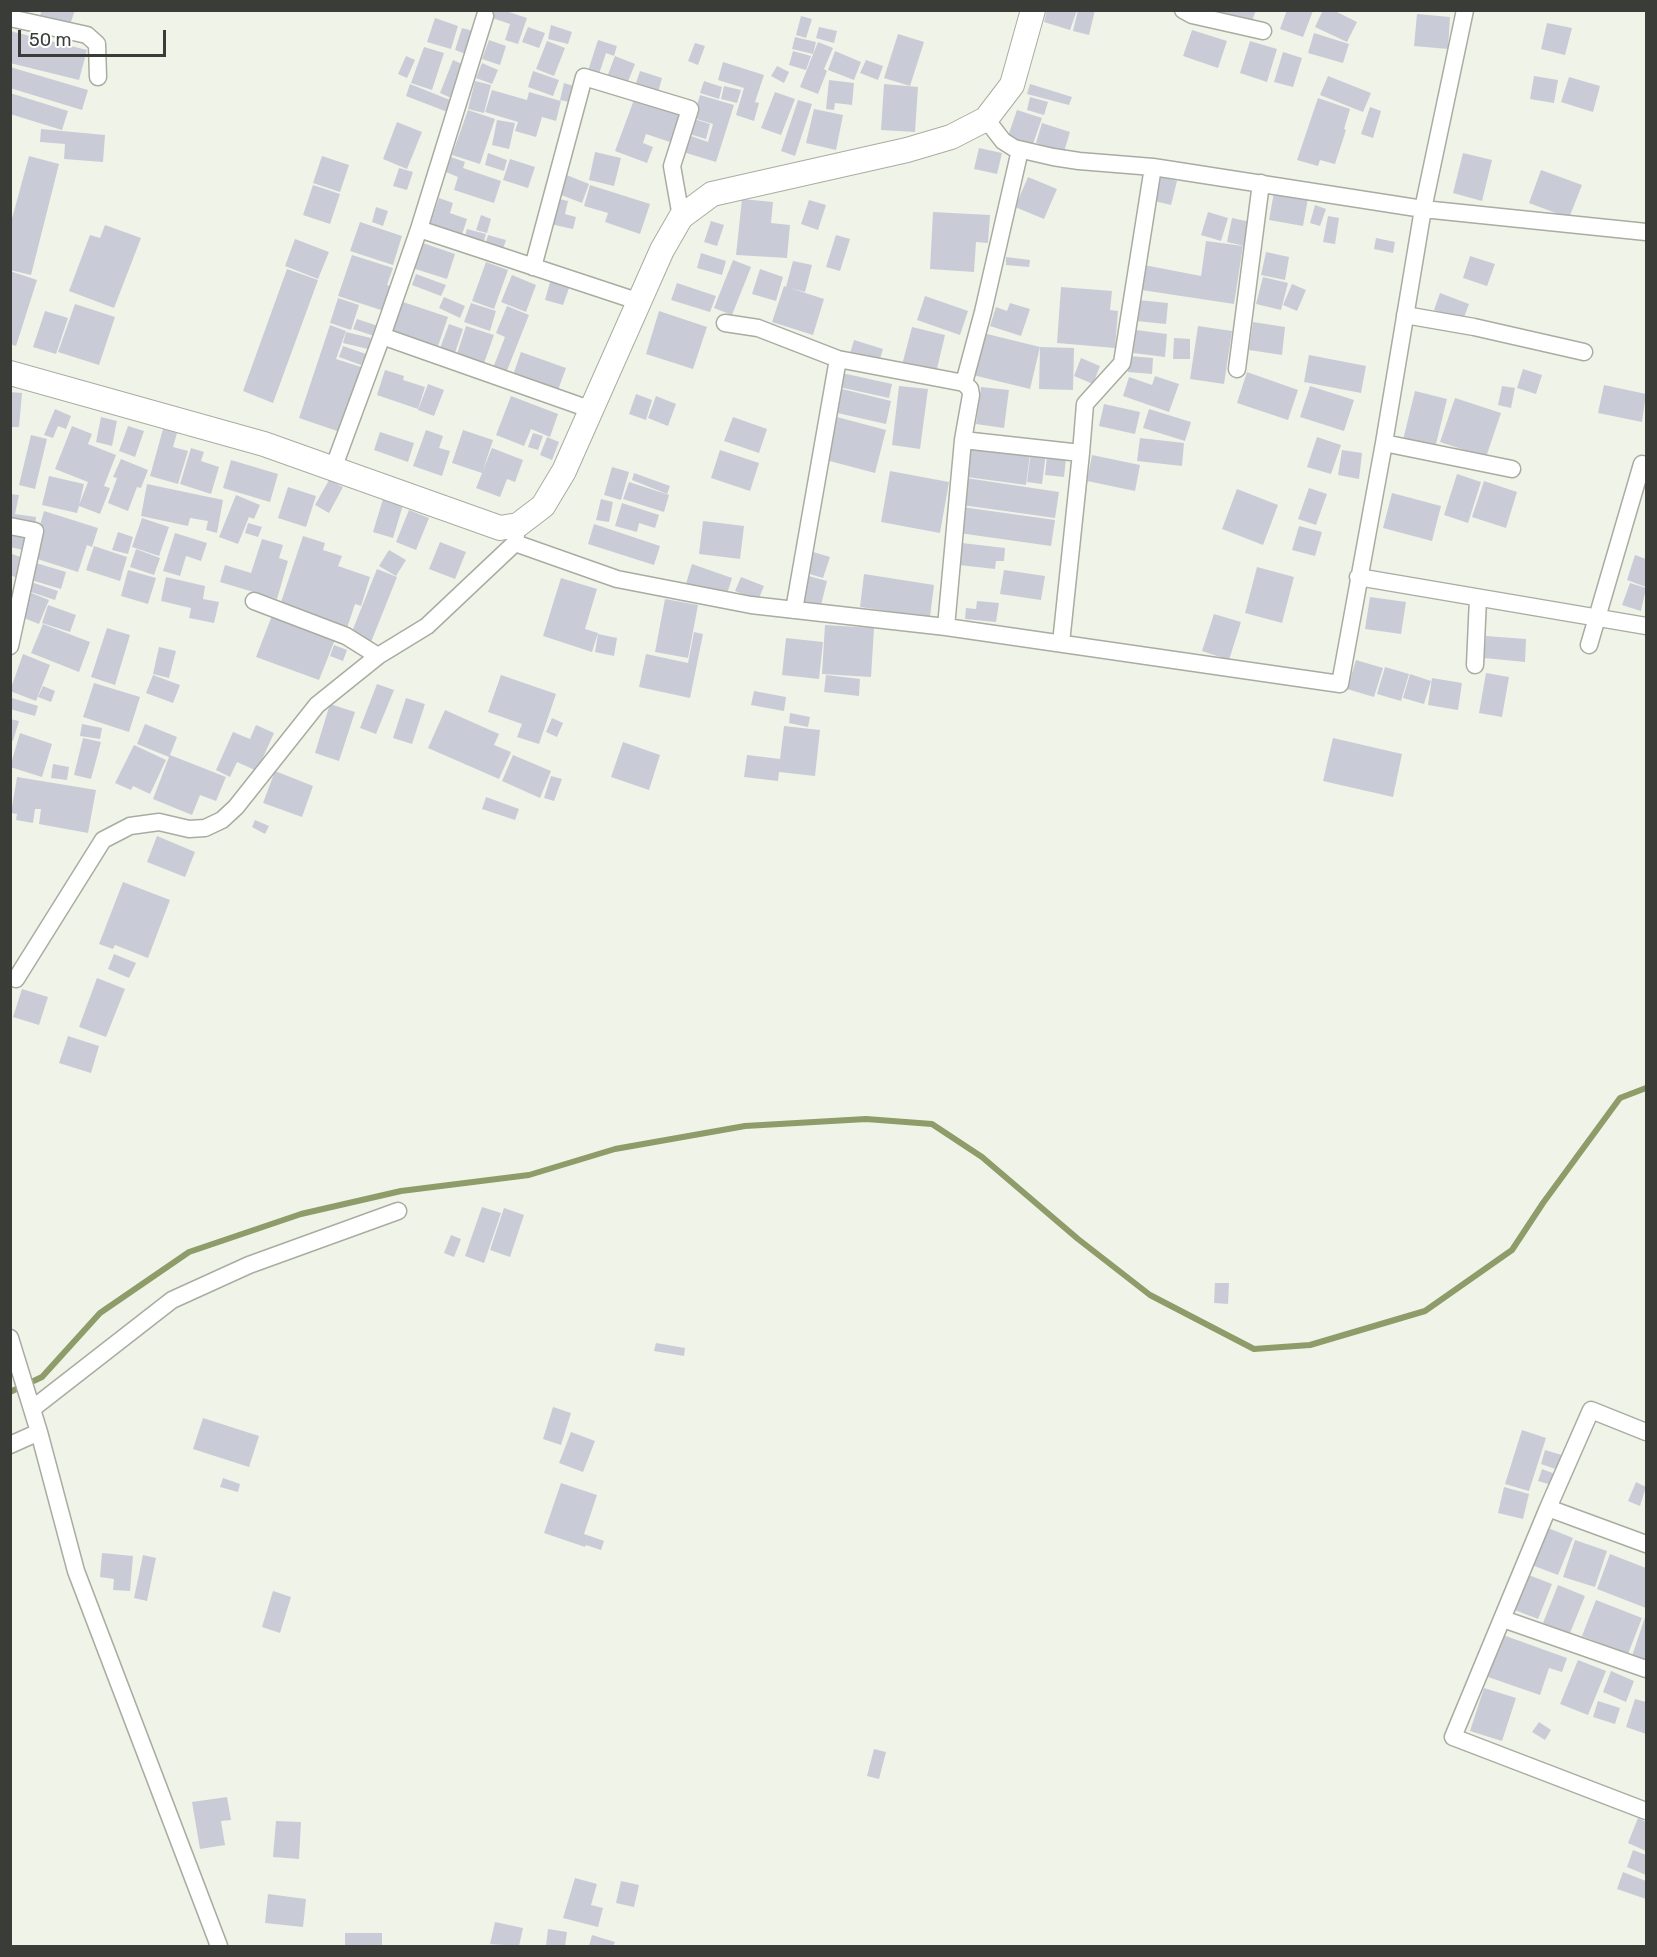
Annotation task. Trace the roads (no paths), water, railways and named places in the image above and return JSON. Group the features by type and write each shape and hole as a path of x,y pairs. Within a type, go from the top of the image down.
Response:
{"main road":[{"path":"10,373 264,444 516,534 543,506 564,471 662,250 681,217 712,194 907,150 951,136 986,118 1012,85 1033,10"}],"street":[{"path":"1184,10 1192,15 1263,31"},
{"path":"12,983 104,840 130,826 159,822 189,830 205,828 222,820 236,807 317,705 378,656 427,626 516,534 617,579 752,605 946,627 1340,684 1423,209 1465,10"},
{"path":"333,469 419,229 485,16"},
{"path":"10,18 87,35 97,44 98,77"},
{"path":"533,267 584,77 690,109 672,166 681,217"},
{"path":"986,118 1003,141 1020,150 1079,161 1153,167 1423,209 1647,232"},
{"path":"964,383 983,312 1020,150"},
{"path":"1061,644 1085,404 1122,363 1153,167"},
{"path":"1237,369 1261,183"},
{"path":"419,229 640,302"},
{"path":"1405,315 1474,327 1584,352"},
{"path":"725,323 758,328 838,359 964,383 970,389 971,395 963,440 946,627"},
{"path":"382,336 592,410"},
{"path":"794,610 838,359"},
{"path":"963,440 1081,453"},
{"path":"1384,442 1512,469"},
{"path":"1589,645 1642,464"},
{"path":"10,526 36,531 10,646"},
{"path":"1358,577 1647,626"},
{"path":"1475,665 1478,598"},
{"path":"254,601 346,636 378,656"},
{"path":"32,1408 172,1300 249,1265 398,1211"},
{"path":"10,1338 39,1432 76,1571 219,1947"},
{"path":"1647,1432 1591,1410 1454,1737 1647,1811"},
{"path":"10,1446 39,1432"},
{"path":"1548,1508 1647,1544"},
{"path":"1503,1618 1647,1669"}],"waterway":[{"path":"10,1392 42,1377 100,1313 189,1252 301,1214 401,1191 529,1175 615,1149 745,1126 866,1119 932,1124 982,1157 1078,1239 1150,1295 1254,1349 1310,1345 1425,1311 1512,1250 1543,1203 1620,1098 1646,1088"}]}
